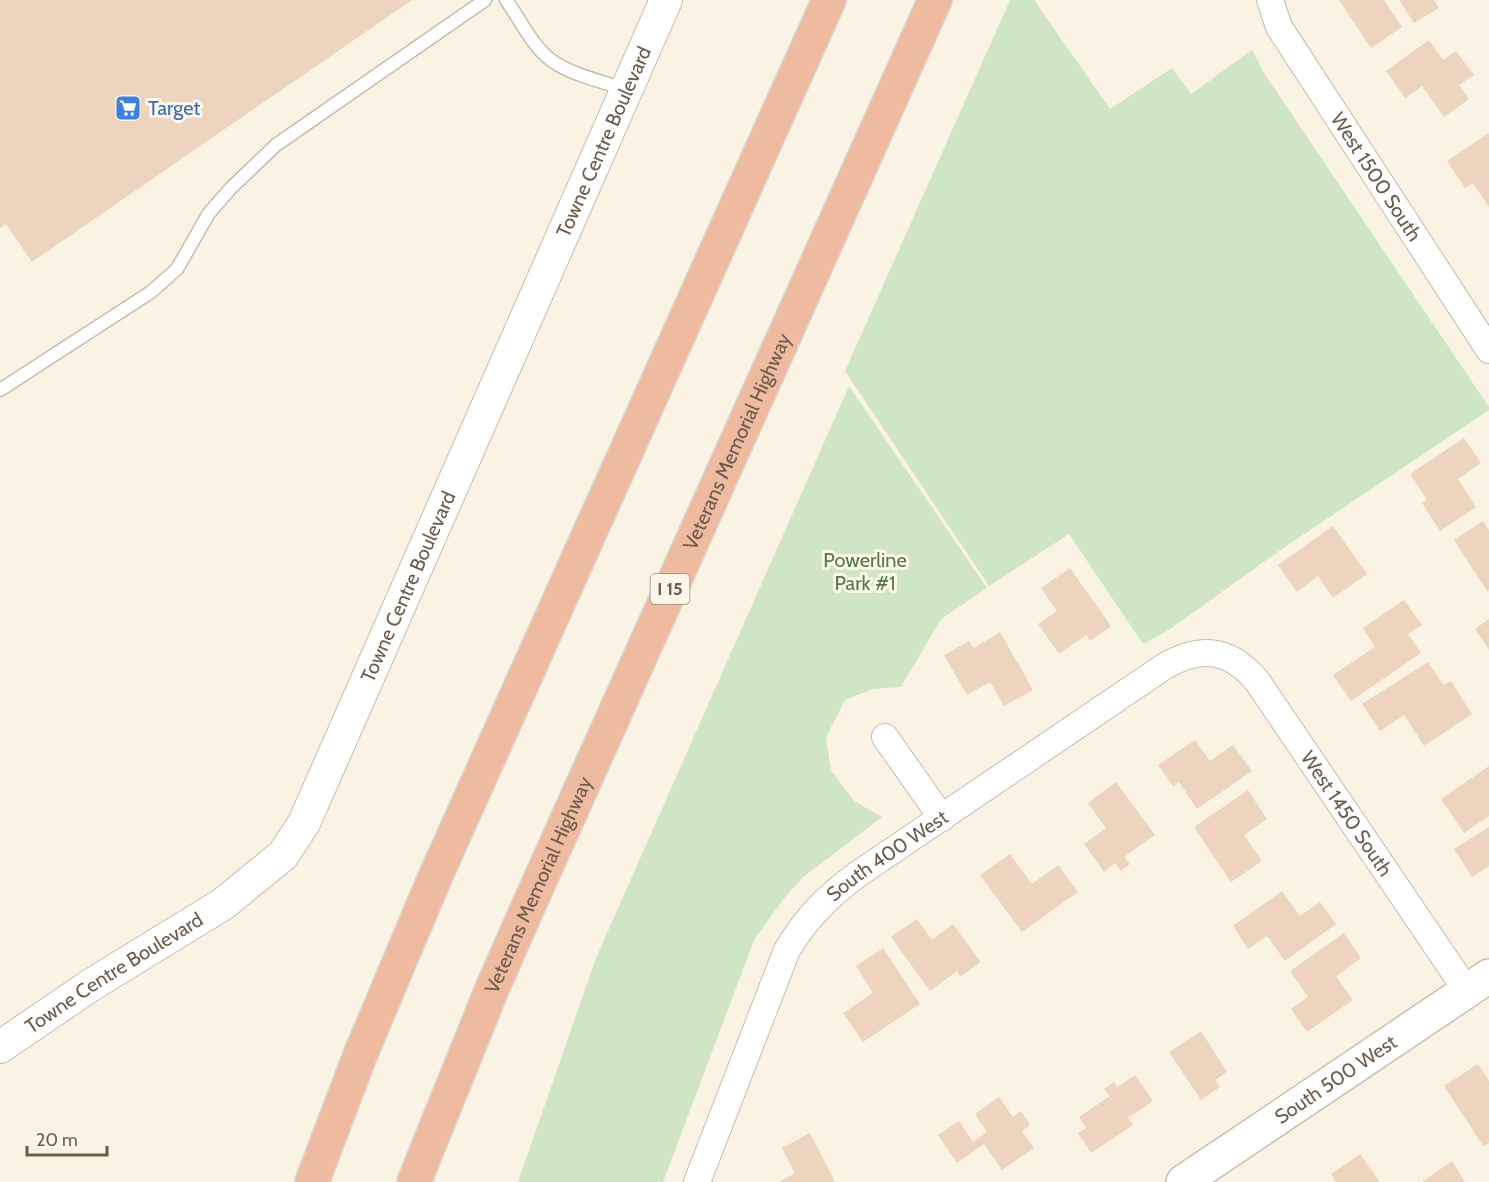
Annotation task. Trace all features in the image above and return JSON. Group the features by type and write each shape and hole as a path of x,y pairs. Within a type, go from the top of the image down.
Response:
{"highway":[{"path":"312,1182 361,1053 436,875 812,38 827,0"},
{"name":"Veterans Memorial Highway","path":"414,1182 492,989 532,898 935,0"}],"main road":[{"name":"South 500 West","path":"1183,1182 1478,984"}],"street":[{"name":"Towne Centre Boulevard","path":"0,1047 92,985 223,904 283,855 294,839 315,802 666,0"},
{"name":"West 1500 South","path":"1270,0 1279,27 1489,350"},
{"name":"South 400 West","path":"697,1182 787,950 817,908 836,891 1166,666 1181,657 1198,653 1215,653"},
{"name":"West 1450 South","path":"1215,653 1232,658 1246,668 1257,681 1478,984"},
{"path":"885,737 942,818"}],"lane":[{"path":"0,390 151,292 177,269 209,213 231,188 276,145 485,0"},
{"path":"506,0 552,61 570,70 626,90"}],"green space":[{"path":"1010,0 1034,0 1110,109 1172,68 1191,94 1252,50 1264,73 1489,407 1489,410 1279,551 1170,629 1143,644 1069,534 989,586 845,371"},
{"name":"Powerline Park #1","path":"849,386 987,588 941,619 901,687 873,689 845,700 826,737 831,770 854,801 882,817 802,878 755,938 663,1182 518,1182 596,958"}],"building":[{"name":"Target","path":"0,0 412,0 32,262 6,224 0,228"},
{"path":"1339,0 1384,0 1402,27 1371,48"},
{"path":"1399,0 1434,0 1439,8 1414,23"},
{"path":"1429,40 1443,60 1456,51 1474,75 1459,85 1469,99 1444,117 1422,86 1405,98 1386,71"},
{"path":"1489,133 1489,207 1473,183 1465,188 1447,161"},
{"path":"1464,438 1481,463 1458,479 1476,507 1440,531 1422,503 1427,500 1410,474"},
{"path":"1483,521 1489,530 1489,590 1487,591 1454,540"},
{"path":"1333,526 1367,574 1333,598 1318,576 1297,592 1278,565"},
{"path":"1070,568 1111,626 1090,641 1086,635 1059,654 1038,624 1057,611 1041,588"},
{"path":"1404,600 1422,625 1408,634 1421,653 1351,701 1333,675 1375,647 1363,628"},
{"path":"1489,619 1489,650 1475,629"},
{"path":"1000,632 1033,690 1004,706 990,682 967,695 944,655 969,641 974,648"},
{"path":"1428,662 1443,685 1451,681 1472,714 1424,746 1404,715 1380,731 1362,704"},
{"path":"1195,740 1210,761 1233,745 1252,771 1197,809 1179,782 1173,786 1158,765"},
{"path":"1489,766 1489,816 1464,833 1441,799"},
{"path":"1116,782 1155,835 1124,857 1130,864 1121,871 1115,863 1104,872 1084,844 1106,828 1088,803"},
{"path":"1248,790 1267,819 1244,835 1262,861 1231,882 1194,827"},
{"path":"1489,827 1489,866 1472,877 1454,849"},
{"path":"1010,854 1032,884 1058,865 1078,892 1022,932 980,875"},
{"path":"1282,891 1300,916 1320,902 1336,924 1285,961 1267,936 1248,949 1233,926"},
{"path":"917,919 932,940 953,924 981,962 960,977 957,971 930,991 891,937"},
{"path":"1344,933 1361,958 1336,976 1353,1000 1307,1032 1291,1009 1308,997 1290,971"},
{"path":"883,948 920,1004 863,1042 843,1013 873,993 856,966"},
{"path":"1201,1031 1227,1072 1215,1080 1220,1087 1201,1100 1169,1052"},
{"path":"1478,1064 1489,1081 1489,1143 1483,1146 1444,1086"},
{"path":"1135,1075 1153,1101 1128,1118 1133,1125 1091,1153 1078,1133 1086,1128 1079,1117 1110,1096 1104,1089 1114,1082 1117,1087"},
{"path":"999,1097 1013,1117 1021,1111 1030,1125 1022,1131 1034,1148 1002,1170 984,1144 957,1163 938,1135 959,1121 973,1142 987,1132 975,1114"},
{"path":"810,1133 835,1182 779,1182 795,1173 782,1148"},
{"path":"1360,1154 1380,1182 1336,1182 1331,1174"},
{"path":"1452,1161 1465,1182 1422,1182"}],"place":[{"name":"Target","path":"128,108"}]}
